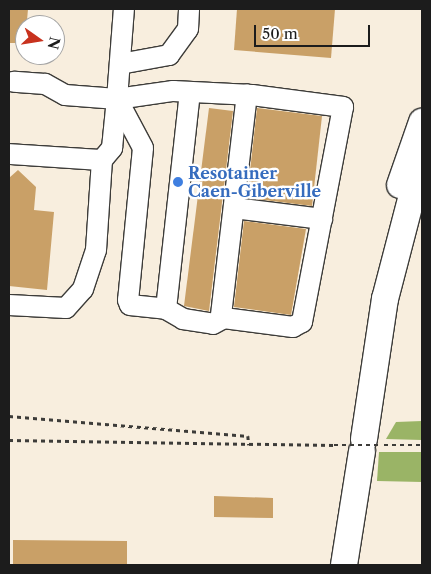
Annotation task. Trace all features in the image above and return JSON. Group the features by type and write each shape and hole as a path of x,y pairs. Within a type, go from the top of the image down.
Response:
{"main road":[{"path":"344,565 369,445 385,300 386,250 396,197 422,122"},
{"path":"385,300 415,184 422,166"}],"street":[{"path":"9,305 66,308 83,289 96,250 102,160 112,148 124,9"},
{"path":"120,64 169,55 188,29 189,9"},
{"path":"14,82 45,84 65,95 117,99 173,91 247,95 343,107 302,322 293,327 224,318 213,324 183,319 166,308 130,305 128,300 143,148 117,99"},
{"path":"166,308 190,92"},
{"path":"224,318 221,315 247,95"},
{"path":"9,154 102,160"},
{"path":"234,208 322,219"}],"path":[{"path":"9,416 248,436 249,445"},
{"path":"9,440 249,445 422,445"}],"green space":[{"path":"422,421 422,440 386,439 396,422"},
{"path":"379,452 422,452 422,482 377,481"}],"building":[{"path":"9,9 28,9 27,15 15,15 15,43 9,43"},
{"path":"237,9 335,9 331,58 234,50"},
{"path":"209,108 233,111 209,311 184,306"},
{"path":"257,108 322,116 312,206 247,198"},
{"path":"18,170 36,187 34,210 54,212 47,290 9,286 9,178"},
{"path":"244,221 306,229 291,315 234,307"},
{"path":"214,496 273,498 273,518 214,517"},
{"path":"13,540 127,541 127,565 13,565"}],"place":[{"name":"Resotainer Caen-Giberville","path":"178,182"}]}
